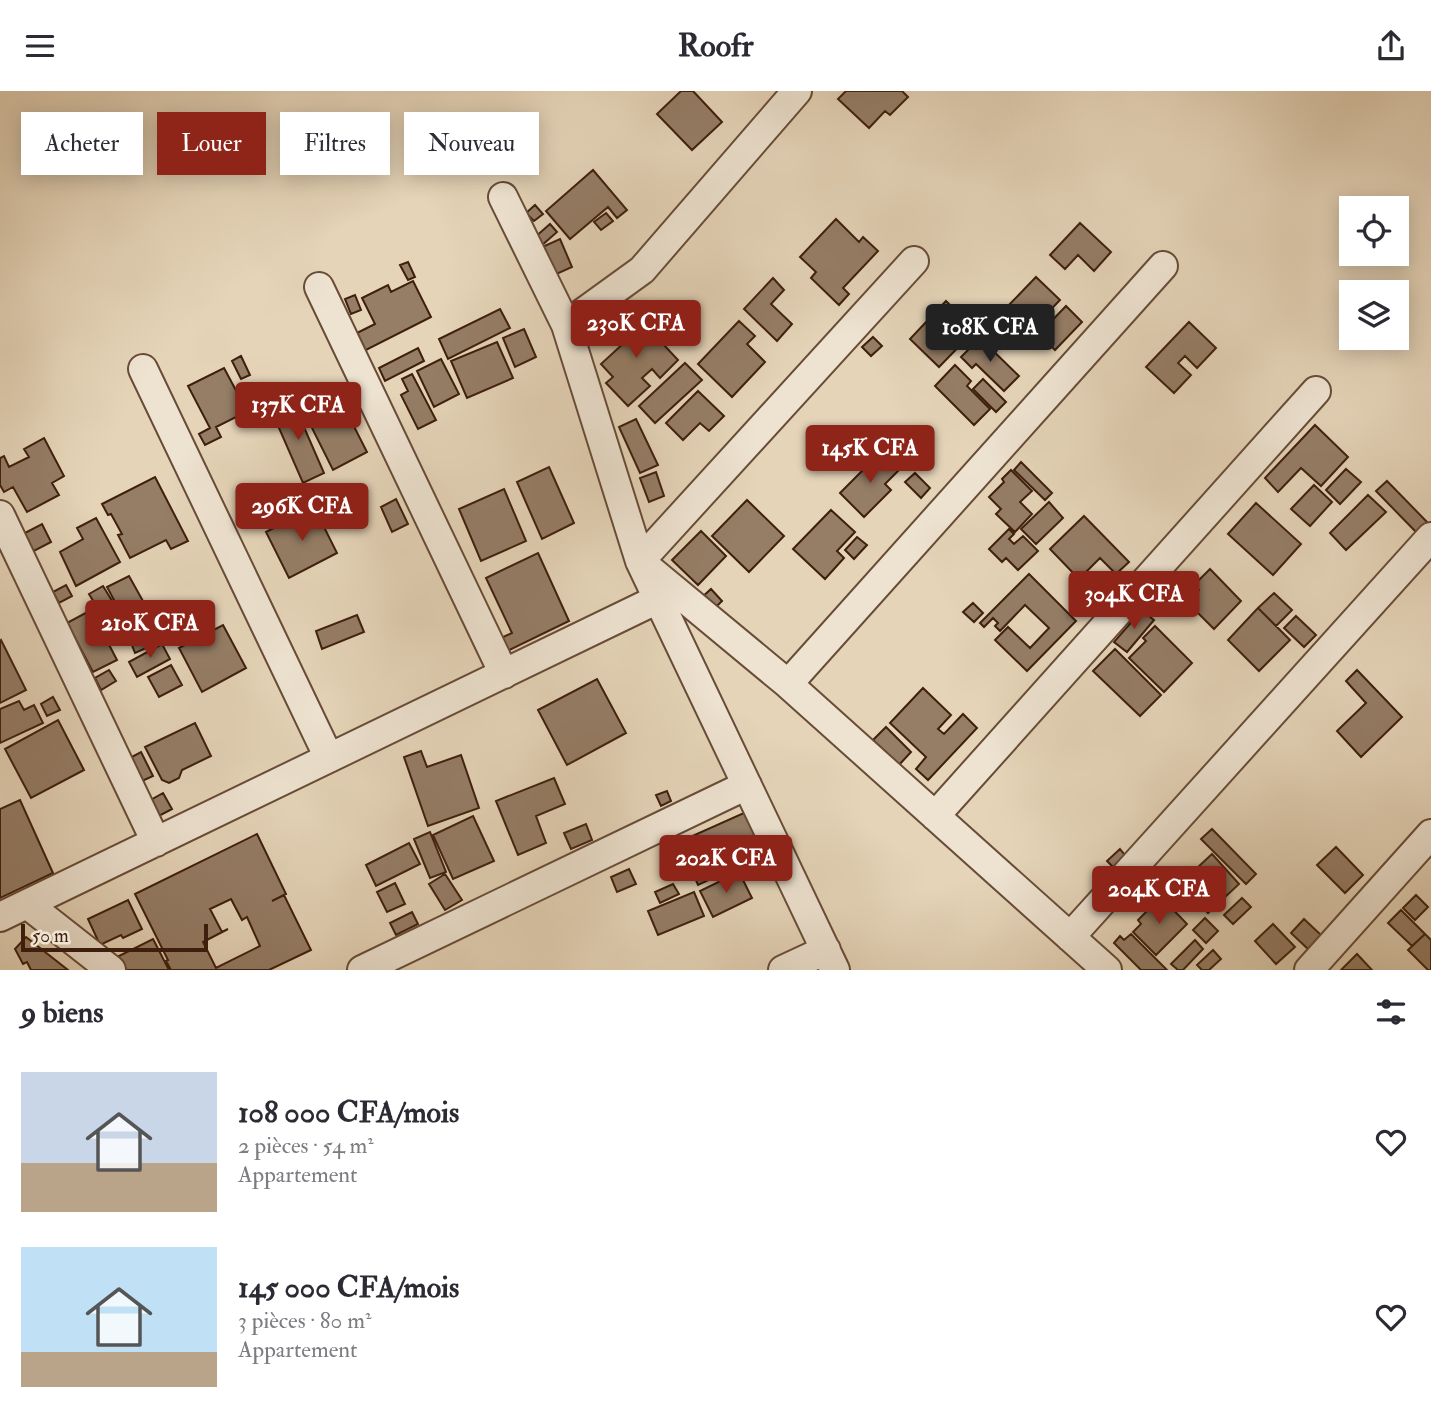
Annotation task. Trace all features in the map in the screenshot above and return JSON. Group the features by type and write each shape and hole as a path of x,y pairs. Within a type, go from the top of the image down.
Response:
{"street":[{"path":"566,325 642,270 797,91"},
{"path":"503,197 566,325 640,561 831,960 783,970"},
{"path":"640,561 914,261"},
{"path":"788,684 1163,266"},
{"path":"319,287 504,674"},
{"path":"144,369 329,758"},
{"path":"935,816 1316,391"},
{"path":"0,515 156,842"},
{"path":"1070,937 1431,537"},
{"path":"640,561 788,684 1107,970"},
{"path":"0,917 658,599"},
{"path":"362,970 747,785"},
{"path":"1309,970 1431,834"},
{"path":"27,904 111,970"}],"building":[{"path":"681,91 693,91 722,122 692,150 657,114"},
{"path":"846,91 902,91 908,97 890,115 885,111 869,128 838,99"},
{"path":"593,170 627,210 617,218 608,207 570,239 546,211"},
{"path":"535,205 543,214 534,221 526,213"},
{"path":"606,213 613,221 601,230 594,222"},
{"path":"836,219 859,242 863,237 878,251 843,288 849,294 839,305 811,278 816,272 800,257"},
{"path":"1080,223 1111,252 1094,271 1078,255 1065,269 1050,255"},
{"path":"550,224 557,232 541,246 534,238"},
{"path":"560,239 572,267 552,276 540,248"},
{"path":"408,262 415,277 408,280 400,265"},
{"path":"1036,277 1060,300 1031,330 1007,307"},
{"path":"773,278 784,290 771,304 792,324 777,341 744,309"},
{"path":"413,281 431,317 364,351 355,334 375,324 362,298 388,285 391,292"},
{"path":"355,295 361,310 351,314 345,299"},
{"path":"946,301 975,330 939,367 910,339"},
{"path":"1066,306 1082,322 1055,350 1039,334"},
{"path":"500,309 510,328 448,359 439,339"},
{"path":"634,313 678,360 660,378 652,369 642,378 650,386 628,406 606,383 613,377 601,364 625,342 615,331"},
{"path":"739,321 755,336 747,344 765,362 732,397 698,364"},
{"path":"1189,322 1216,348 1197,368 1185,356 1178,363 1191,375 1174,393 1146,367"},
{"path":"524,329 536,357 515,367 503,338"},
{"path":"873,337 882,346 871,356 862,347"},
{"path":"980,338 1019,376 1004,391 976,364 972,368 961,357"},
{"path":"497,342 513,378 467,398 451,361"},
{"path":"418,348 424,361 385,381 379,368"},
{"path":"241,356 250,375 241,379 232,361"},
{"path":"441,359 459,394 434,407 417,371"},
{"path":"685,363 702,380 655,423 639,406"},
{"path":"955,365 971,381 967,386 990,409 974,425 935,386"},
{"path":"224,368 239,396 251,389 260,405 216,427 221,437 205,445 199,434 210,428 188,386"},
{"path":"412,374 436,420 418,429 401,395 408,391 402,379"},
{"path":"983,379 1006,402 996,412 973,389"},
{"path":"698,391 724,416 709,431 700,423 683,440 666,423"},
{"path":"338,395 367,452 333,470 304,412"},
{"path":"293,402 324,473 303,483 272,412"},
{"path":"636,419 658,465 640,473 619,427"},
{"path":"1315,425 1348,457 1321,486 1301,468 1278,492 1265,478"},
{"path":"44,438 64,476 52,483 59,495 27,512 13,487 4,492 0,485 0,458 4,456 9,467 29,457 24,449"},
{"path":"881,452 899,470 885,484 891,490 864,517 840,493"},
{"path":"1021,462 1052,493 1045,500 1014,470"},
{"path":"549,467 574,523 542,539 517,482"},
{"path":"1346,469 1361,482 1340,504 1326,490"},
{"path":"1011,470 1032,491 1020,502 1032,514 1015,532 996,514 1001,509 989,497 1004,482 1002,479"},
{"path":"656,472 664,496 649,502 640,478"},
{"path":"915,473 930,488 921,498 905,482"},
{"path":"155,477 188,541 171,549 166,540 130,558 118,535 122,534 102,504"},
{"path":"1387,481 1429,524 1418,534 1376,491"},
{"path":"1314,485 1332,502 1310,526 1291,509"},
{"path":"504,489 526,541 481,561 459,509"},
{"path":"1368,495 1386,512 1346,550 1330,533"},
{"path":"396,499 408,524 392,532 381,507"},
{"path":"747,500 784,536 749,572 712,536"},
{"path":"1049,502 1063,518 1036,544 1021,529"},
{"path":"1256,503 1301,544 1273,575 1228,534"},
{"path":"314,507 337,553 289,578 266,532"},
{"path":"831,510 855,532 837,551 844,558 825,579 793,549"},
{"path":"1084,516 1129,562 1116,574 1100,558 1079,579 1050,549"},
{"path":"96,518 120,562 76,586 60,552 83,539 77,528"},
{"path":"42,524 51,542 32,552 23,534"},
{"path":"1009,529 1014,534 1009,539 1014,544 1023,536 1038,551 1018,570 1006,558 1002,562 989,549"},
{"path":"701,531 726,556 698,585 672,560"},
{"path":"857,537 867,545 854,559 845,550"},
{"path":"538,553 569,621 507,651 501,638 512,633 486,578"},
{"path":"1210,569 1241,601 1214,629 1187,602 1199,590 1194,585"},
{"path":"1029,574 1076,621 1027,671 995,640 1008,627 1030,648 1049,628 1025,605 1000,631 993,618 984,627 980,623"},
{"path":"129,576 143,601 121,613 107,587"},
{"path":"66,585 72,596 59,603 53,592"},
{"path":"103,586 117,609 103,617 89,594"},
{"path":"711,589 722,601 712,611 701,598"},
{"path":"1274,593 1292,610 1276,626 1258,608"},
{"path":"142,603 149,617 115,634 109,620"},
{"path":"973,603 983,613 974,622 963,612"},
{"path":"1258,608 1290,640 1259,671 1228,640"},
{"path":"91,610 117,660 93,672 67,623"},
{"path":"1142,610 1154,620 1127,652 1114,642"},
{"path":"357,615 364,632 322,649 316,631"},
{"path":"1296,616 1316,635 1304,647 1284,628"},
{"path":"154,623 162,641 135,653 128,635"},
{"path":"223,625 246,668 202,692 179,648"},
{"path":"1155,626 1192,663 1164,692 1129,658 1146,641 1143,638"},
{"path":"0,641 26,690 0,703"},
{"path":"162,644 170,659 137,677 129,662"},
{"path":"1115,649 1161,695 1140,716 1093,671"},
{"path":"171,665 182,685 159,697 148,677"},
{"path":"109,670 116,681 101,690 95,678"},
{"path":"1357,670 1402,717 1361,757 1337,731 1366,703 1346,681"},
{"path":"597,679 626,733 567,765 538,710"},
{"path":"923,688 951,715 938,729 944,734 963,714 977,728 928,780 916,769 926,757 890,723"},
{"path":"53,697 60,710 47,716 41,704"},
{"path":"19,701 24,710 34,705 43,723 0,743 0,709"},
{"path":"58,720 84,770 31,798 5,749"},
{"path":"195,723 211,756 182,770 179,778 169,783 162,780 145,747"},
{"path":"886,727 911,752 899,765 873,740"},
{"path":"421,751 427,767 461,755 479,808 428,826 404,757"},
{"path":"141,752 153,776 140,782 128,759"},
{"path":"554,778 565,804 536,816 546,843 518,855 496,801"},
{"path":"667,791 671,801 661,806 656,795"},
{"path":"163,793 172,809 157,817 149,801"},
{"path":"20,800 53,873 0,898 0,809"},
{"path":"746,812 765,854 698,885 692,871 678,877 673,864 686,858 679,842"},
{"path":"473,816 494,861 453,879 433,835"},
{"path":"586,824 592,840 571,849 564,833"},
{"path":"1212,829 1256,874 1246,884 1201,839"},
{"path":"430,832 446,872 430,878 414,839"},
{"path":"257,834 311,950 269,970 171,970 166,961 168,960 135,894","holes":["231,899 242,920 247,917 260,946 216,968 203,942 228,929 222,932 210,909"]},
{"path":"409,843 420,864 376,886 366,865"},
{"path":"1336,847 1363,875 1345,893 1317,865"},
{"path":"1120,849 1128,859 1116,870 1107,861"},
{"path":"1212,854 1239,884 1208,913 1180,884"},
{"path":"629,869 636,884 617,892 611,877"},
{"path":"739,872 752,898 713,917 700,891"},
{"path":"445,874 462,900 445,910 429,884"},
{"path":"1167,876 1181,890 1168,903 1154,889"},
{"path":"395,883 405,904 387,912 377,892"},
{"path":"673,884 679,894 660,903 655,892"},
{"path":"694,892 704,916 658,935 648,911"},
{"path":"1416,895 1428,907 1415,920 1403,908"},
{"path":"1161,897 1187,924 1156,955 1133,932 1141,924 1138,920"},
{"path":"1242,898 1251,907 1233,924 1224,915"},
{"path":"128,900 142,929 100,945 88,919"},
{"path":"1401,910 1425,934 1412,946 1388,923"},
{"path":"412,912 418,924 396,935 390,923"},
{"path":"1205,918 1218,931 1206,943 1193,930"},
{"path":"1304,919 1322,936 1309,950 1291,933"},
{"path":"1273,924 1295,947 1276,964 1255,941"},
{"path":"1131,934 1167,970 1141,970 1114,943 1120,936 1124,940"},
{"path":"1425,934 1431,940 1431,970 1408,950"},
{"path":"26,937 68,970 31,970 27,962 23,964 15,949"},
{"path":"153,939 169,970 127,970 113,959"},
{"path":"1195,940 1203,949 1183,970 1178,970 1171,964"},
{"path":"1213,950 1221,959 1209,970 1202,970 1197,965"},
{"path":"1357,954 1372,970 1341,970"}]}
